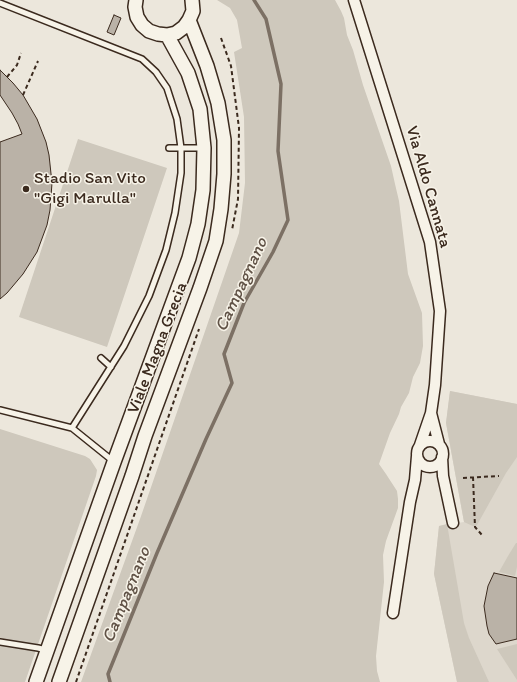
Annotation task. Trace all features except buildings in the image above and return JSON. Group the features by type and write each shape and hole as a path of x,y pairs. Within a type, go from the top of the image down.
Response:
{"street":[{"path":"136,0 135,7 137,17 142,25 153,33 167,35 184,28 192,10 200,0"},
{"name":"Via Aldo Cannata","path":"354,0 430,242 440,311 435,385 431,413 418,448 415,480 392,613"},
{"name":"Viale Magna Grecia","path":"59,682 132,476 144,436 200,288 216,241 221,209 224,140 218,103 192,10"},
{"name":"Viale Magna Grecia","path":"36,682 114,462 189,258 198,224 201,203 204,148 200,109 188,73 167,35"},
{"name":"Via Aldo Cannata","path":"431,413 439,444 442,448 443,476 453,523"},
{"path":"420,445 428,441 439,444"},
{"path":"417,456 421,464 429,466 438,464 442,457"},
{"path":"429,466 443,476"},
{"path":"415,480 429,466"}],"lane":[{"path":"0,3 142,59 156,72 167,88 177,119 181,148 181,174 176,213 166,250 149,296 124,346 72,428"},
{"path":"169,148 204,148"},
{"path":"101,358 111,367"},
{"path":"0,410 72,428 114,462"},
{"path":"0,642 38,648 47,651"}],"path":[{"path":"7,77 17,65 21,53"},
{"path":"23,95 38,61"},
{"path":"464,478 499,476"},
{"path":"473,477 475,527 482,535"}],"shaded area":[{"path":"217,0 335,0 344,18 347,35 391,166 399,201 408,274 422,313 423,346 420,363 413,377 409,393 401,407 390,433 379,464 397,491 398,499 398,508 386,541 383,555 384,582 376,656 377,671 380,682 81,682 140,519 239,233 245,183 244,117 234,52 242,48 237,20 230,8"},
{"path":"78,139 167,168 107,347 19,317"},
{"path":"450,391 517,404 517,682 457,682 434,574 439,526 464,522 446,423"},
{"path":"450,391 517,404 517,457 506,473 475,527 464,522 446,423"},
{"path":"0,429 85,456 90,459 97,470 25,682 0,682"},
{"path":"447,524 464,623 469,638 489,682 457,682 434,574 439,526"},
{"path":"516,543 517,567 515,576 499,572 508,556"},
{"path":"517,644 517,680 497,649"}],"waterway":[{"name":"Campagnano","path":"110,682 108,674 157,553 232,383 224,354 244,303 273,252 288,220 278,151 281,84 266,19 254,0"}],"place":[{"name":"Stadio San Vito \"Gigi Marulla\"","path":"26,189"}]}
